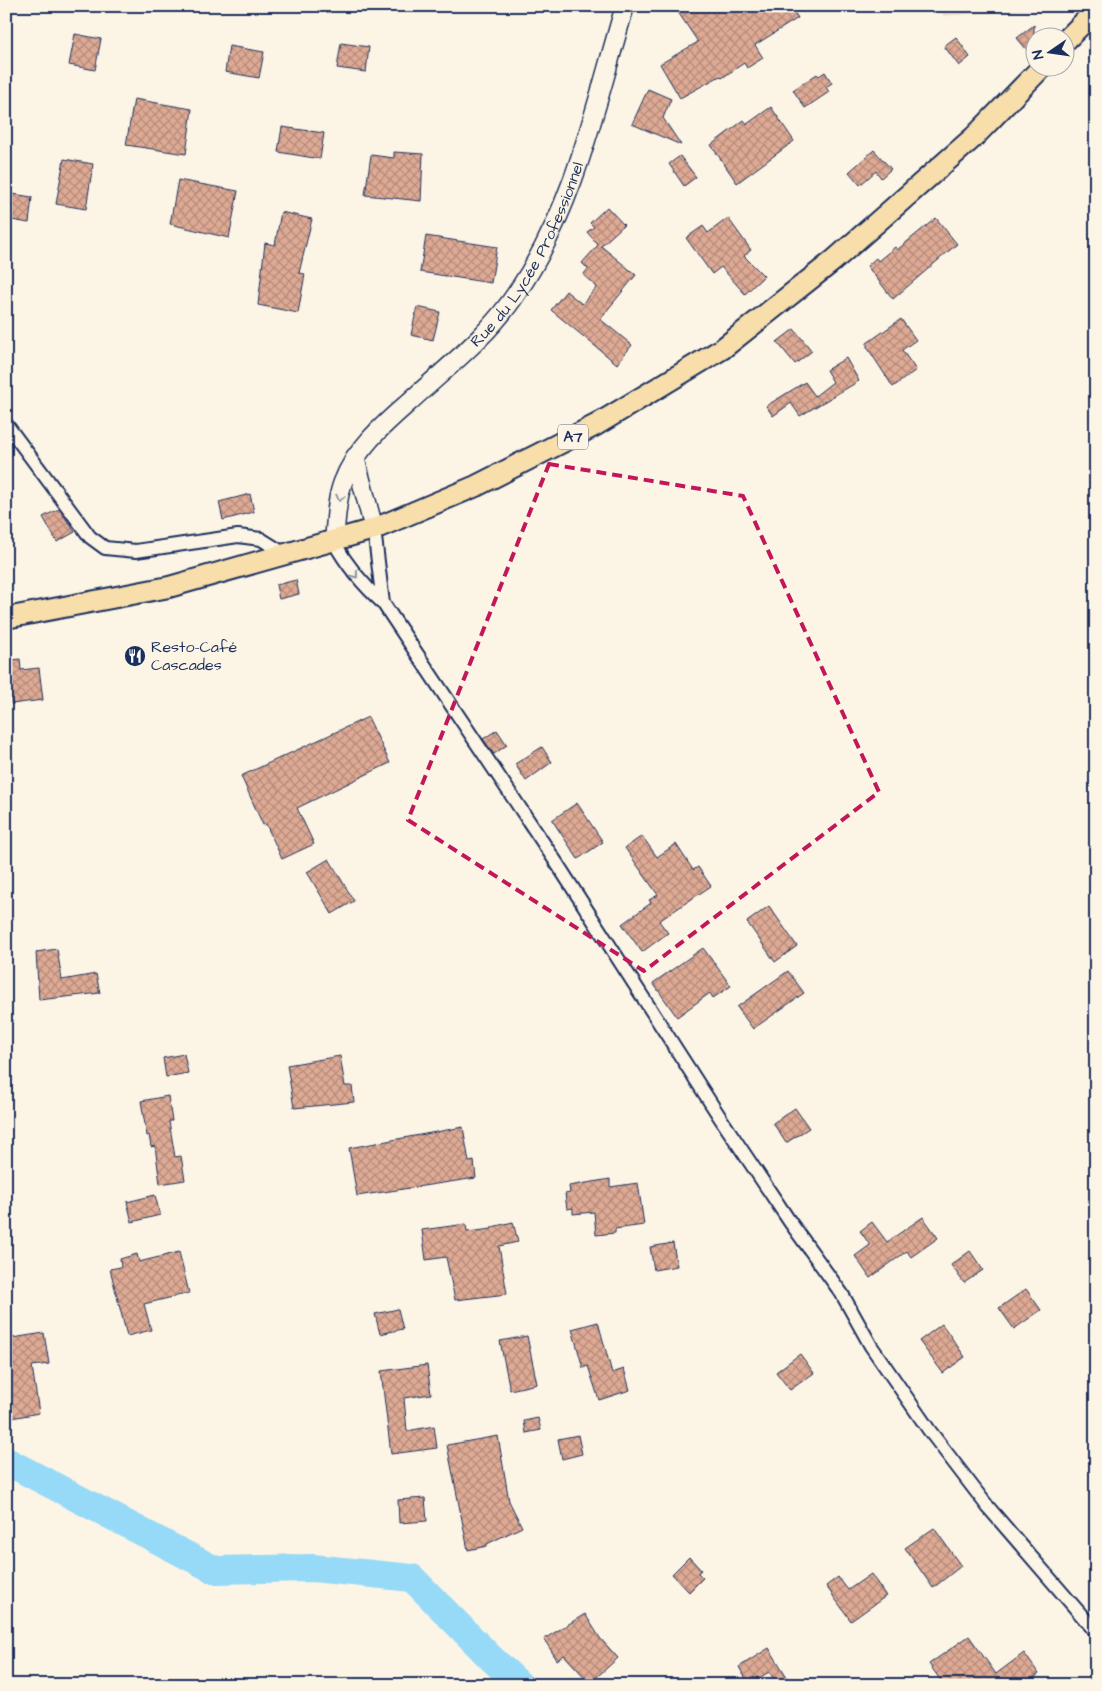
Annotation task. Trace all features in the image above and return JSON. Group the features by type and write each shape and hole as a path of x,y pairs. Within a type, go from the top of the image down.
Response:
{"main road":[{"name":"Rue du Lycée Professionnel","path":"334,542 343,483 355,457 382,427 487,331 517,293 544,249 565,202 625,6"},
{"path":"1074,32 1096,10"},
{"name":"A7","path":"6,618 169,587 334,542 374,529 476,486 596,425 722,349 833,261 967,143 1030,78"},
{"path":"355,457 374,529"}],"street":[{"path":"6,424 90,537 105,548 136,551 238,536 261,538 285,554"},
{"path":"374,529 383,602"},
{"path":"334,542 362,585 383,602 556,862 721,1119 790,1222 842,1294 871,1346 930,1430 988,1507 1096,1632"}],"highlighted area":[{"path":"549,464 743,496 879,792 644,971 408,820"}],"shaded area":[{"path":"937,6 1039,6 1036,9 944,16"}],"building":[{"path":"687,6 790,6 798,18 755,45 763,58 747,68 744,63 722,78 720,76 680,98 660,64 698,42 678,12"},
{"path":"1024,33 1024,46 1017,38"},
{"path":"75,34 101,39 95,70 69,65"},
{"path":"956,37 970,57 959,66 944,46"},
{"path":"341,43 369,47 366,72 337,68"},
{"path":"229,46 264,52 259,78 225,72"},
{"path":"825,72 832,83 826,87 829,92 805,108 793,90 817,74 819,76"},
{"path":"648,89 671,99 663,118 681,145 632,124"},
{"path":"134,99 192,109 186,154 126,145"},
{"path":"771,107 794,141 737,183 711,145 744,120 747,124"},
{"path":"282,127 324,133 320,159 278,152"},
{"path":"874,150 891,169 881,178 876,171 860,185 849,172"},
{"path":"394,152 423,154 421,201 365,195 371,155 394,158"},
{"path":"680,156 696,177 684,186 669,164"},
{"path":"64,159 93,164 86,209 56,204"},
{"path":"178,180 238,191 229,238 170,224"},
{"path":"6,193 32,197 29,223 6,219"},
{"path":"607,207 624,225 601,246 636,275 600,319 632,345 617,364 551,310 566,291 582,304 597,287 583,275 588,269 582,263 598,245 587,232 594,227 590,223"},
{"path":"281,212 312,219 299,273 305,274 298,313 258,305 265,243 275,245"},
{"path":"728,218 751,250 744,256 764,276 745,294 721,267 712,274 686,238 703,226 708,233"},
{"path":"936,218 957,244 893,299 867,266 876,258 878,261 895,247 897,250"},
{"path":"426,236 497,247 491,283 420,272"},
{"path":"417,307 440,312 433,340 411,335"},
{"path":"901,319 916,340 902,350 916,370 893,387 867,347 867,343"},
{"path":"794,329 812,351 795,364 777,342"},
{"path":"846,358 859,381 800,416 791,403 773,416 766,406 805,382 815,396 833,382 826,370"},
{"path":"250,494 254,512 223,520 219,502"},
{"path":"59,509 75,532 57,542 43,517"},
{"path":"296,580 299,594 279,599 276,585"},
{"path":"20,659 21,670 39,668 43,700 11,704 6,661"},
{"path":"368,717 390,763 297,808 314,844 282,859 266,824 263,825 241,776"},
{"path":"497,730 507,745 494,754 483,739"},
{"path":"542,747 552,762 526,781 515,764"},
{"path":"577,803 603,842 578,859 552,820"},
{"path":"642,836 657,857 676,844 693,870 698,867 711,886 659,921 668,933 642,952 622,924 651,903 649,900 658,895 625,848"},
{"path":"329,859 354,901 332,914 307,872"},
{"path":"769,906 797,946 775,962 747,922"},
{"path":"703,948 731,986 713,998 710,993 677,1017 653,983"},
{"path":"57,949 62,980 96,974 100,993 39,1000 36,952"},
{"path":"788,971 804,993 753,1029 737,1007"},
{"path":"184,1054 188,1073 166,1077 163,1058"},
{"path":"340,1056 345,1086 352,1086 354,1102 294,1108 287,1065"},
{"path":"168,1096 172,1121 169,1121 175,1157 181,1156 185,1180 160,1184 155,1146 151,1147 149,1135 147,1136 141,1101"},
{"path":"795,1108 809,1128 786,1143 773,1123"},
{"path":"463,1127 469,1162 474,1161 476,1178 357,1196 349,1148"},
{"path":"610,1179 610,1187 638,1183 644,1225 615,1229 615,1233 596,1235 594,1212 573,1214 573,1208 567,1209 565,1194 570,1193 569,1186"},
{"path":"155,1195 160,1215 132,1222 127,1202"},
{"path":"923,1217 938,1238 911,1257 907,1251 870,1278 855,1256 870,1245 860,1231 872,1222 887,1242"},
{"path":"513,1222 518,1242 499,1246 507,1294 455,1300 446,1257 426,1260 422,1230 466,1224 467,1232 492,1229 492,1227"},
{"path":"673,1243 677,1266 654,1270 650,1247"},
{"path":"970,1251 983,1270 964,1283 951,1265"},
{"path":"179,1252 189,1293 144,1304 151,1330 127,1336 110,1269 121,1267 120,1259 137,1254 139,1262"},
{"path":"1026,1289 1041,1310 1014,1329 999,1308"},
{"path":"398,1309 403,1329 380,1334 375,1314"},
{"path":"598,1322 612,1373 624,1369 630,1390 599,1400 588,1366 583,1368 572,1329"},
{"path":"942,1324 965,1357 943,1373 919,1341"},
{"path":"44,1333 49,1364 32,1366 39,1413 6,1419 6,1339"},
{"path":"527,1336 537,1384 510,1390 500,1341"},
{"path":"800,1354 814,1373 790,1390 776,1372"},
{"path":"427,1365 431,1394 404,1398 407,1431 434,1426 437,1448 391,1454 381,1371"},
{"path":"538,1418 541,1430 526,1433 524,1421"},
{"path":"578,1435 582,1454 562,1459 558,1439"},
{"path":"498,1436 509,1501 522,1527 487,1544 487,1546 468,1550 447,1445"},
{"path":"425,1498 427,1521 399,1523 398,1500"},
{"path":"934,1528 961,1566 933,1588 905,1548"},
{"path":"689,1557 701,1570 698,1573 703,1578 689,1592 672,1574"},
{"path":"871,1574 886,1596 851,1621 826,1586 838,1577 848,1590"},
{"path":"585,1614 600,1638 618,1658 590,1683 564,1655 557,1660 544,1639"},
{"path":"969,1636 996,1674 1024,1653 1039,1674 1024,1685 944,1685 929,1664"},
{"path":"769,1648 792,1685 778,1685 769,1672 749,1684 739,1667"}],"waterway":[{"path":"6,1461 215,1570 313,1568 412,1578 520,1685"}],"place":[{"name":"Resto-Café Cascades","path":"135,656"}]}
